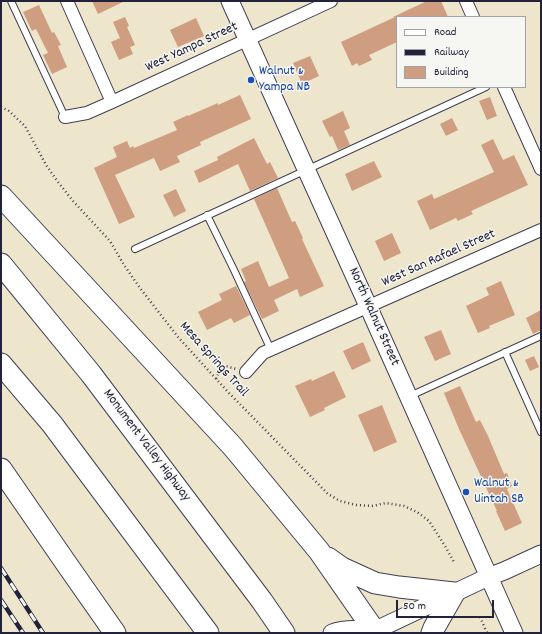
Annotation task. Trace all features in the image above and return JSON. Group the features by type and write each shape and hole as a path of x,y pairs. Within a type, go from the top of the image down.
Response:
{"highway":[{"path":"1,196 233,447 319,551 374,632"},
{"name":"Monument Valley Highway","path":"1,264 91,374 262,601 284,633"},
{"path":"1,364 52,424 205,629"},
{"path":"1,469 115,633"},
{"path":"319,551 342,568 375,583 454,593 432,633"}],"main road":[{"name":"North Walnut Street","path":"230,1 514,633"},
{"path":"332,633 336,631 356,629 374,632 488,577 541,554"}],"street":[{"path":"67,1 112,102"},
{"name":"West Yampa Street","path":"65,117 86,113 112,102 331,1"},
{"path":"466,1 474,16"},
{"path":"504,88 541,169"},
{"name":"West San Rafael Street","path":"246,372 263,353 541,230"}],"lane":[{"path":"11,1 65,117"},
{"path":"135,249 484,88"},
{"path":"207,215 234,270 270,350"},
{"path":"409,397 541,336"},
{"path":"505,352 541,432"}],"path":[{"name":"Mesa Springs Trail","path":"1,107 9,111 25,126 46,165 58,182 73,201 110,241 140,288 178,337 216,379 328,494 340,501 356,505 372,506 386,503 404,506 417,512 429,521 454,562"},
{"path":"216,379 222,366 246,372"},
{"path":"480,617 487,633"}],"building":[{"path":"92,1 125,1 98,14"},
{"path":"427,1 441,1 448,16 396,16 396,42 369,55 372,60 359,66 357,63 352,66 341,42 395,17 393,17"},
{"path":"39,5 52,33 54,32 61,45 58,46 67,67 52,74 43,55 48,53 36,29 32,31 23,12"},
{"path":"125,17 129,26 127,27 135,45 130,47 133,54 119,60 111,42 120,38 113,22"},
{"path":"196,18 204,36 178,47 170,30"},
{"path":"310,56 319,76 302,84 293,63"},
{"path":"240,95 251,119 200,142 201,145 177,156 180,162 160,171 154,158 115,175 135,217 119,224 94,168 117,157 113,147 127,141 130,148 133,146 134,148 177,130 173,122"},
{"path":"490,97 497,116 487,120 479,101"},
{"path":"343,111 350,128 344,131 350,145 338,150 332,136 330,137 322,121"},
{"path":"452,118 458,130 446,136 440,124"},
{"path":"254,138 267,164 270,162 278,178 250,191 238,164 199,183 194,171 218,160 217,157"},
{"path":"493,139 503,160 514,155 528,185 471,211 473,214 458,221 456,218 430,230 417,201 432,194 434,199 494,172 481,145"},
{"path":"374,161 382,177 352,191 345,174"},
{"path":"277,188 292,222 295,221 324,286 300,297 297,289 274,300 279,311 262,319 244,282 246,281 241,269 258,261 269,287 289,278 254,199"},
{"path":"176,189 186,211 174,217 163,195"},
{"path":"392,233 401,253 384,261 375,241"},
{"path":"501,281 515,315 489,326 490,328 478,333 466,306 489,295 486,288"},
{"path":"236,286 250,315 234,323 231,318 207,330 198,312 222,300 219,294"},
{"path":"541,310 541,330 533,334 526,318"},
{"path":"441,330 451,354 435,361 424,337"},
{"path":"363,342 371,361 352,370 343,351"},
{"path":"534,356 539,367 530,371 525,360"},
{"path":"334,371 346,397 310,417 295,386 311,379 312,381"},
{"path":"460,386 476,422 480,420 504,474 507,473 512,486 507,489 522,523 505,531 444,393"},
{"path":"382,405 397,442 374,452 358,415"}],"railway":[{"path":"1,568 43,633"},
{"path":"1,600 23,633"}],"place":[{"name":"Walnut & Yampa NB","path":"251,80"},
{"name":"Walnut & Uintah SB","path":"466,492"}]}
